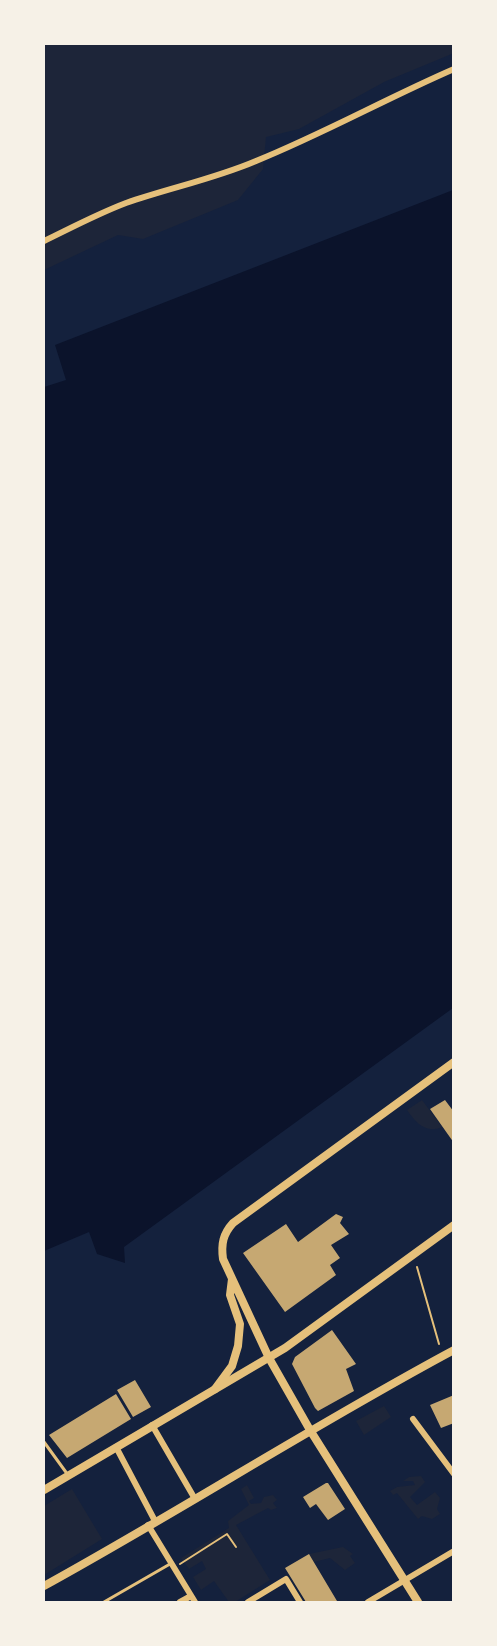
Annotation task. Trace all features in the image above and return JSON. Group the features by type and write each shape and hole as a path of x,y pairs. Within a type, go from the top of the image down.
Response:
{"main road":[{"path":"418,1602 310,1430 268,1358 223,1258 221,1248 223,1238 233,1223 453,1062"},
{"path":"215,1389 231,1366 238,1346 240,1324 230,1295 232,1279"}],"street":[{"path":"44,242 95,215 254,162 298,143 395,94 453,69"},
{"path":"44,1490 268,1358 453,1225"},
{"path":"44,1586 310,1430 453,1350"},
{"path":"413,1419 453,1474"},
{"path":"152,1425 195,1499"},
{"path":"116,1447 173,1565 195,1602"},
{"path":"368,1602 453,1551"},
{"path":"248,1602 286,1579 300,1602"},
{"path":"180,1602 191,1596"}],"lane":[{"path":"44,1442 68,1475"},
{"path":"104,1602 173,1565"}],"path":[{"path":"417,1267 439,1344"},
{"path":"173,1565 227,1534 236,1547"}],"shaded area":[{"path":"44,44 453,44 454,53 384,82 299,129 266,137 263,169 238,200 143,239 118,235 44,270"},
{"path":"453,190 453,1008 124,1247 125,1263 97,1254 89,1232 44,1251 44,387 66,380 55,345"},
{"path":"422,1100 442,1127 426,1128 410,1115 407,1110"},
{"path":"384,1406 391,1417 364,1435 356,1421"},
{"path":"421,1476 425,1482 410,1497 417,1505 435,1492 440,1498 437,1509 440,1514 432,1519 422,1516 418,1519 397,1493 393,1495 390,1491 397,1487 415,1485 413,1481 403,1481 409,1477"},
{"path":"247,1485 254,1498 249,1501 251,1504 261,1503 264,1497 273,1495 277,1500 273,1503 277,1508 271,1510 268,1508 236,1525 270,1580 235,1602 229,1602 214,1581 201,1590 193,1577 206,1569 202,1561 189,1569 181,1558 229,1528 228,1521 249,1505 241,1489"},
{"path":"72,1489 102,1539 44,1575 44,1506"},
{"path":"343,1547 353,1554 350,1556 355,1563 345,1570 330,1558 314,1562 309,1554"}],"building":[{"path":"445,1100 454,1112 454,1143 430,1109"},
{"path":"336,1214 343,1217 340,1223 349,1234 331,1245 340,1258 330,1265 336,1275 285,1312 243,1253 286,1224 298,1242"},
{"path":"332,1330 356,1364 346,1369 354,1391 318,1411 292,1364 295,1357"},
{"path":"135,1380 151,1407 133,1417 117,1390"},
{"path":"116,1394 131,1419 67,1458 49,1435"},
{"path":"454,1395 454,1423 441,1428 430,1405"},
{"path":"326,1483 345,1509 328,1520 316,1504 310,1508 303,1497"},
{"path":"309,1554 337,1601 306,1602 285,1568"}]}
